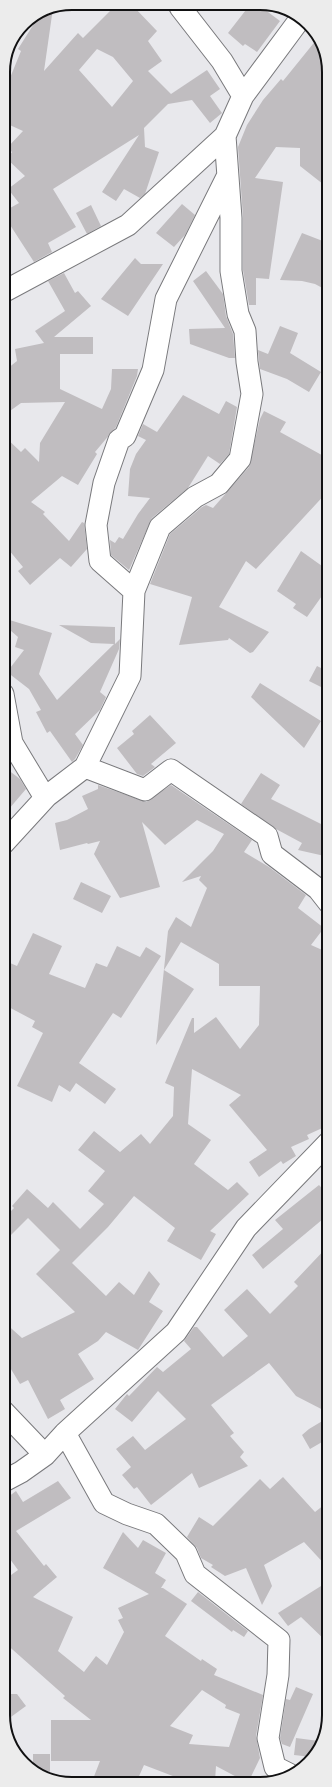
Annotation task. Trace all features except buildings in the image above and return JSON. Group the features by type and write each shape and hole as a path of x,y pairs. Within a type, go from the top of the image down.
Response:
{"street":[{"path":"183,10 222,61 243,96"},
{"path":"10,288 128,225 225,136 243,96 297,23"},
{"path":"10,836 47,796 85,767 130,676 134,591 160,527 195,498 219,484 240,459 252,394 246,362 246,331 238,314 231,271 231,218 225,136"},
{"path":"134,591 100,561 96,525 104,483 119,440 125,436 153,370 166,299 227,177"},
{"path":"10,732 12,743 41,791 47,796"},
{"path":"85,767 145,790 171,770 267,836 272,854 318,889 322,894"},
{"path":"10,1478 45,1455 65,1433 176,1332 246,1228 322,1149"},
{"path":"10,1417 45,1455"},
{"path":"65,1433 104,1503 127,1514 156,1524 186,1553 195,1574 279,1640 278,1675 268,1738 275,1767 284,1772"}]}
